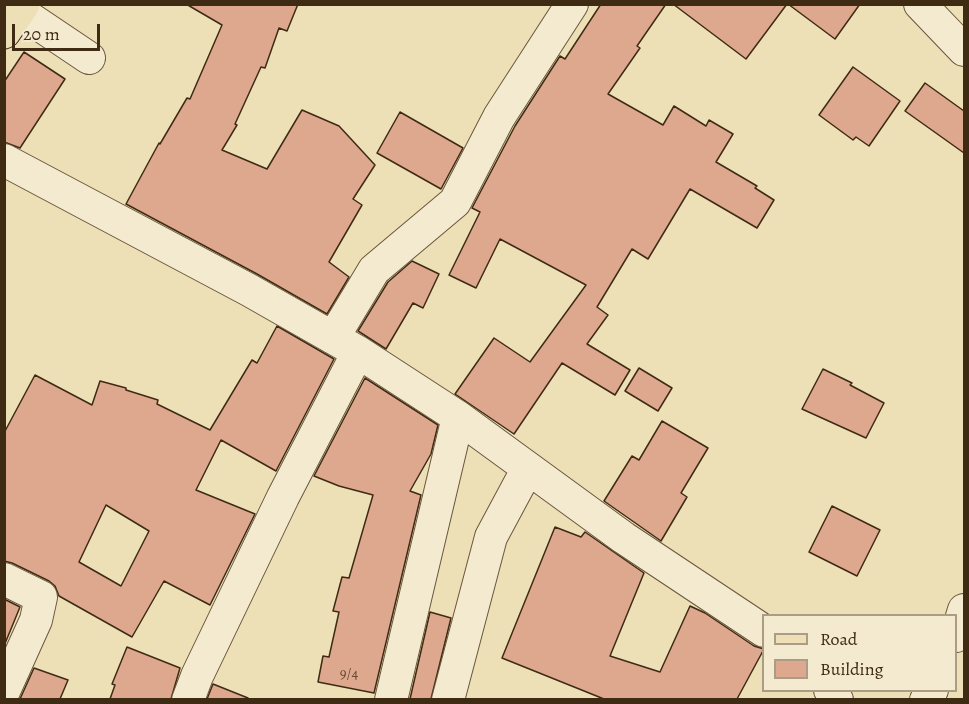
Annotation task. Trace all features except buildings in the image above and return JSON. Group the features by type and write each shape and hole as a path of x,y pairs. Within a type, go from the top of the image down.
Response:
{"street":[{"path":"188,699 283,497 375,270 455,202 500,117 572,4"},
{"path":"920,4 964,50"},
{"path":"15,16 89,58"},
{"path":"4,160 249,290 345,345 458,417 624,538 762,630"},
{"path":"391,699 458,417"},
{"path":"448,699 491,537 528,468"},
{"path":"4,579 41,597 36,620 4,691"},
{"path":"957,633 964,610"}]}
